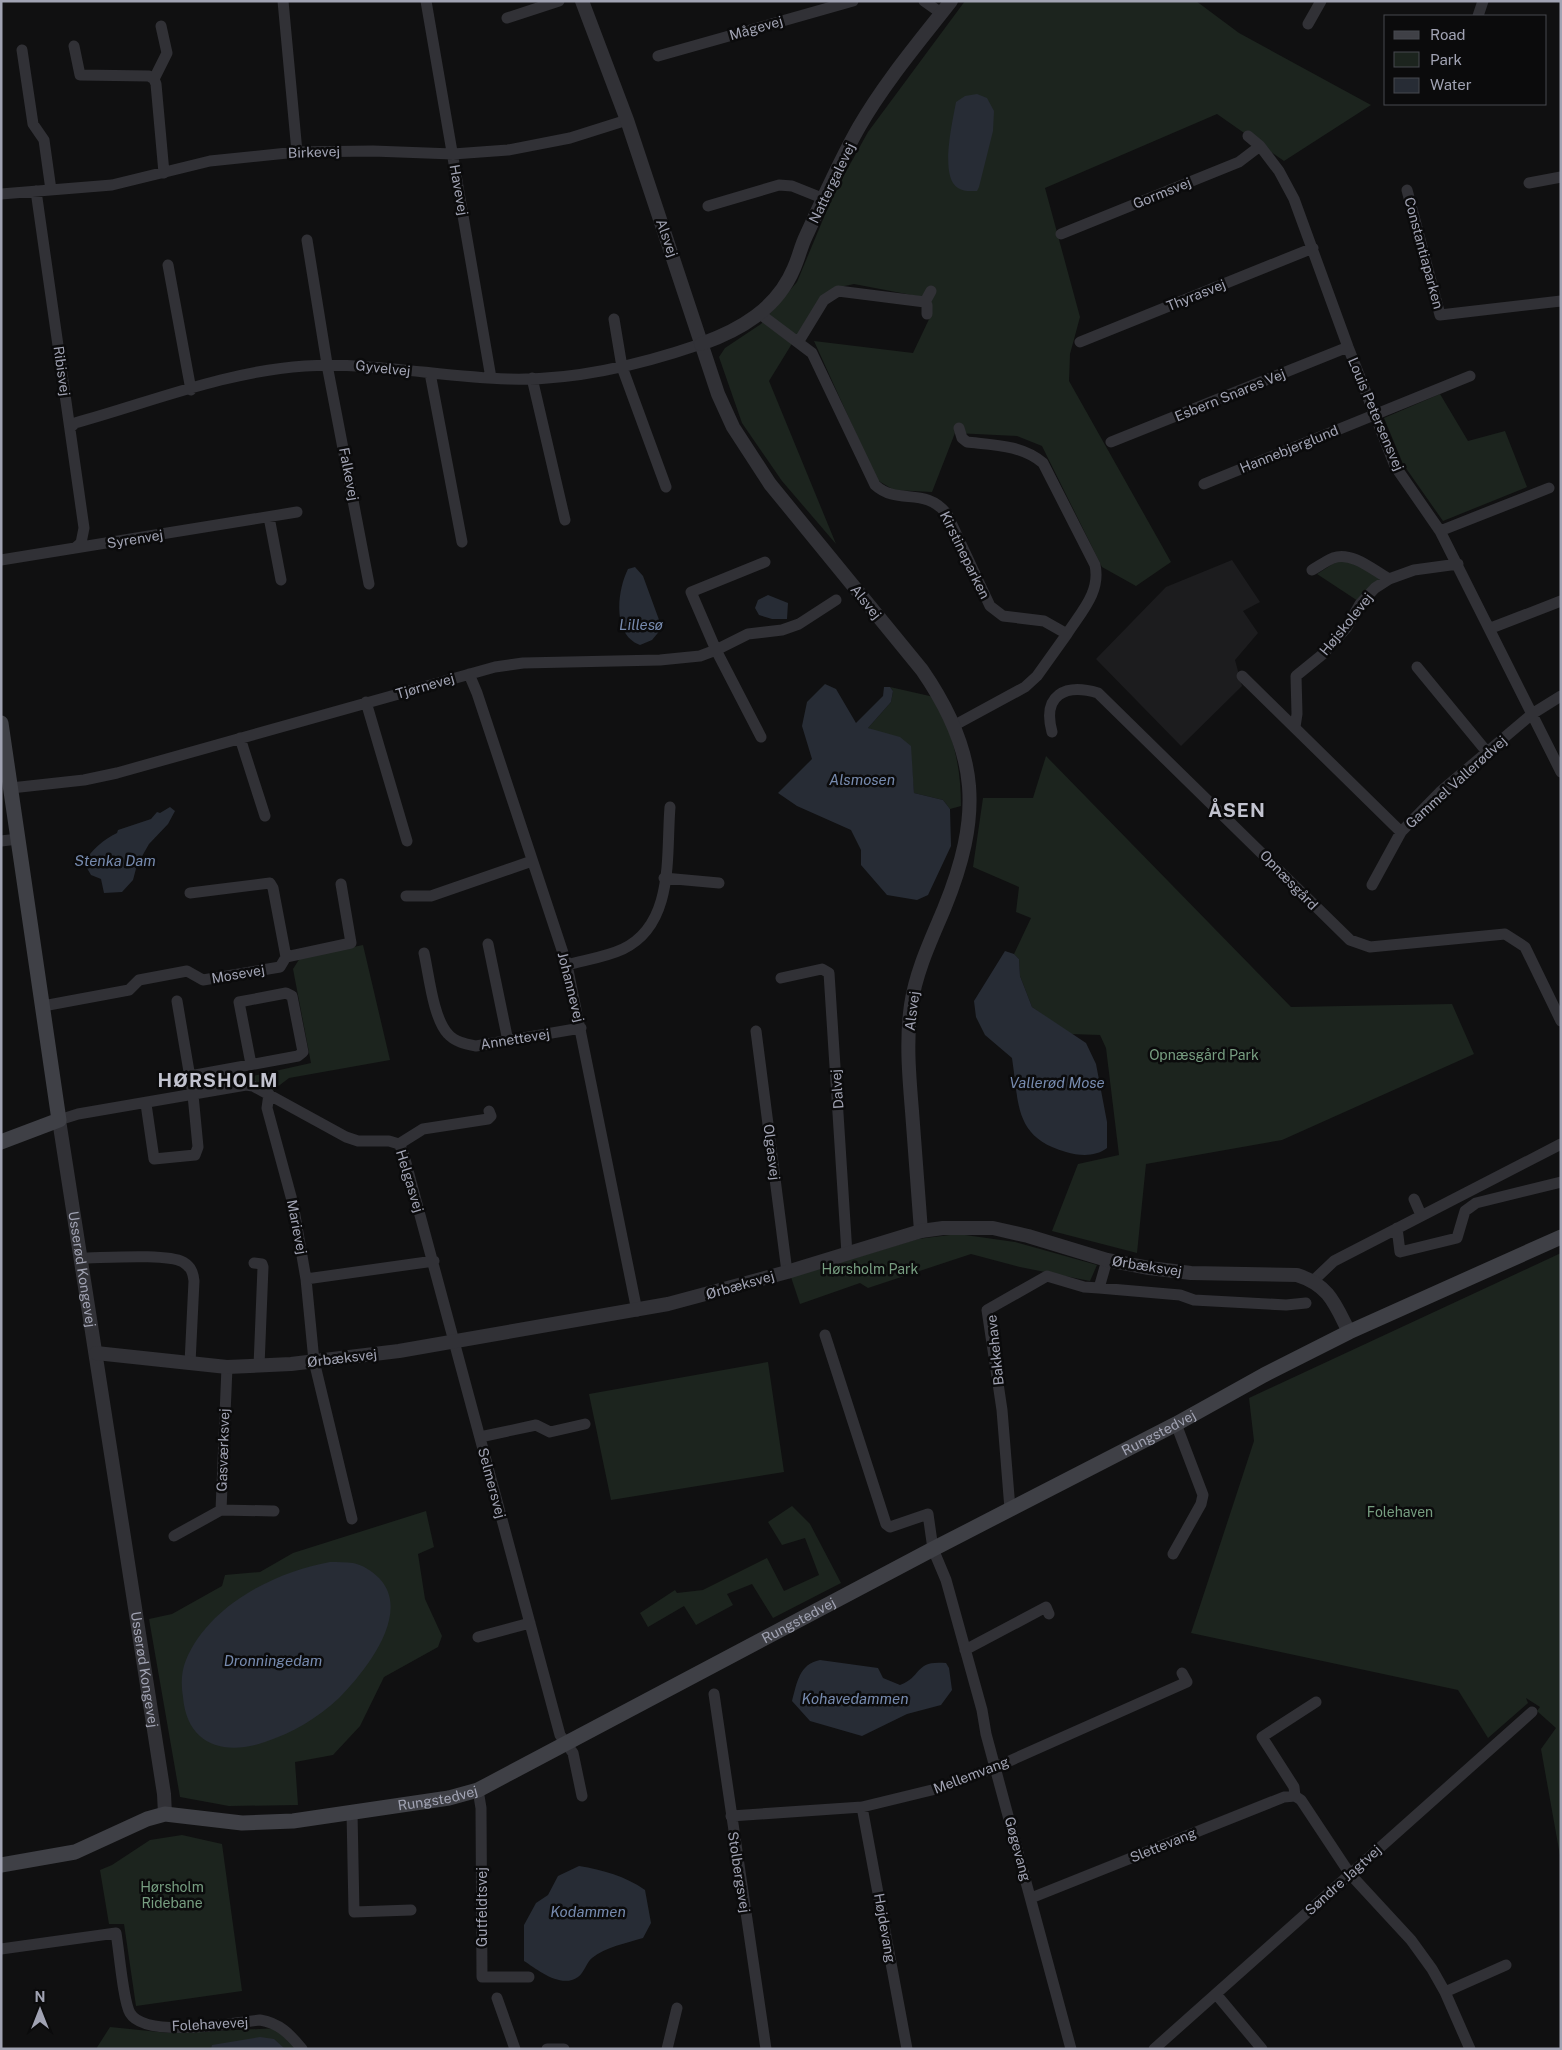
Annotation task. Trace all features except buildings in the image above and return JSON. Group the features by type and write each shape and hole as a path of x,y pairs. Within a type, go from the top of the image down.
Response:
{"main road":[{"name":"Usserød Kongevej","path":"1,723 59,1120"},
{"path":"1,1142 59,1120"},
{"name":"Rungstedvej","path":"1,1865 74,1852 147,1819 165,1814 242,1823 293,1821 449,1798 478,1790 933,1549 1176,1424 1264,1375 1349,1332 1561,1237"}],"street":[{"path":"283,1 297,152"},
{"name":"Havevej","path":"426,1 491,378"},
{"path":"507,18 560,1"},
{"name":"Alsvej","path":"582,1 627,120 718,394 733,427 770,484 922,670 955,725 963,747 969,777 970,799 967,840 957,877 916,983 908,1032 921,1232"},
{"name":"Mågevej","path":"658,56 853,1"},
{"path":"924,1 941,13"},
{"name":"Nattergalevej","path":"701,344 730,334 760,314 784,286 794,269 822,198 861,125 884,88 950,1"},
{"path":"1308,24 1321,1"},
{"path":"1478,15 1483,1"},
{"path":"154,79 167,53 161,26"},
{"path":"74,46 80,75 149,76 154,79 164,173"},
{"path":"22,50 33,124 44,140 51,190"},
{"name":"Birkevej","path":"1,194 112,185 210,161 297,152 373,151 453,154 508,150 570,138 627,120"},
{"name":"Louis Petersensvej","path":"1248,136 1260,146 1279,171 1294,199 1348,347 1395,466 1440,531 1458,564 1561,772"},
{"name":"Gormsvej","path":"1061,234 1238,162 1260,146"},
{"path":"1529,182 1561,177"},
{"path":"708,206 780,185 792,186 822,198"},
{"name":"Ribisvej","path":"36,190 84,528 81,543 75,548"},
{"name":"Constantiaparken","path":"1407,190 1440,315 1561,301"},
{"name":"Falkevej","path":"307,240 328,365 369,584"},
{"name":"Thyrasvej","path":"1080,342 1313,248"},
{"path":"168,265 191,390"},
{"path":"799,341 824,300 838,291 924,302"},
{"path":"924,302 932,291"},
{"path":"924,302 927,305 927,314"},
{"name":"Kirstineparken","path":"760,314 799,341 812,353 875,486 893,495 922,497 941,506 947,514 986,600 994,610 1010,617 1044,620 1067,634"},
{"path":"614,319 622,367 666,487"},
{"name":"Gyvelvej","path":"70,428 75,424 262,371 328,365 377,366 491,378 532,378 622,367 658,359 701,344"},
{"name":"Esbern Snares Vej","path":"1111,442 1348,347"},
{"path":"430,373 462,542"},
{"name":"Hannebjerglund","path":"1204,484 1470,376"},
{"path":"532,378 565,520"},
{"path":"955,725 1025,687 1037,676 1095,590 1098,577 1095,565 1043,463 1032,454 1018,448 967,442 962,438 958,428"},
{"path":"1440,531 1548,488"},
{"name":"Syrenvej","path":"1,560 297,512"},
{"path":"269,517 281,580"},
{"path":"1312,570 1334,558 1354,558 1388,579"},
{"path":"761,737 716,650 691,592 765,562"},
{"name":"Højskolevej","path":"1295,727 1297,714 1296,676 1323,654 1347,627 1360,604 1375,588 1388,579 1414,570 1458,564"},
{"name":"Tjørnevej","path":"11,788 84,780 113,774 495,667 523,663 660,660 700,656 748,634 782,630 798,624 836,600"},
{"path":"1491,628 1561,601"},
{"path":"1417,667 1487,752"},
{"name":"Johannevej","path":"469,674 477,693 567,965 637,1311"},
{"path":"1242,676 1401,832"},
{"name":"Opnæsgård","path":"1052,732 1049,719 1051,707 1057,697 1070,689 1083,689 1098,693 1350,940 1370,946 1505,934 1525,947 1561,1021"},
{"name":"Gammel Vallerødvej","path":"1372,885 1401,832 1440,792 1532,714 1561,696"},
{"path":"366,702 407,841"},
{"path":"240,738 265,816"},
{"path":"567,965 622,949 641,936 655,918 660,908 670,807"},
{"path":"1,841 18,839"},
{"path":"406,896 431,896 532,860"},
{"path":"664,878 719,883"},
{"path":"190,893 263,882 270,883 273,888 286,957"},
{"name":"Mosevej","path":"43,1006 129,990 139,980 187,971 203,980 280,967 286,957 351,943 341,884"},
{"path":"488,944 508,1041"},
{"name":"Annettevej","path":"424,953 440,1022 448,1035 462,1043 476,1046 581,1028"},
{"name":"Dalvej","path":"782,978 822,969 829,973 847,1254"},
{"path":"190,1076 298,1056 303,1052 292,996 286,993 239,1002 251,1064"},
{"path":"146,1104 154,1159 195,1155 198,1147 193,1095 177,1001"},
{"name":"Olgasvej","path":"756,1031 787,1272"},
{"path":"59,1120 78,1114 146,1104 246,1085 253,1086 358,1141 390,1141 399,1144"},
{"name":"Marievej","path":"269,1094 267,1108 293,1204 306,1279 314,1362 352,1519"},
{"name":"Helgasvej","path":"453,1343 434,1261 404,1152 399,1144 423,1130 488,1119 490,1116 489,1111"},
{"name":"Usserød Kongevej","path":"59,1120 164,1794 165,1814"},
{"path":"1349,1332 1333,1301 1314,1280 1334,1261 1561,1144"},
{"path":"1397,1228 1400,1252 1457,1238 1465,1211 1476,1203 1561,1182"},
{"path":"1414,1199 1421,1215"},
{"name":"Ørbæksvej","path":"96,1354 227,1367 314,1362 453,1343 637,1311 702,1296 921,1232 950,1227 993,1228 1028,1236 1107,1260 1191,1273 1297,1275 1314,1280"},
{"path":"80,1258 171,1258 188,1266 193,1272 194,1281 190,1363"},
{"path":"1098,1288 1107,1260"},
{"path":"306,1279 434,1261"},
{"path":"254,1263 262,1264 263,1267 259,1366"},
{"name":"Bakkehave","path":"1010,1509 1002,1410 987,1310 1047,1276 1084,1287 1180,1295 1194,1300 1286,1305 1306,1303"},
{"path":"825,1335 886,1524 890,1527 928,1514 933,1549"},
{"name":"Selmersvej","path":"453,1343 560,1735 573,1753 582,1796"},
{"name":"Gasværksvej","path":"227,1367 221,1510 274,1511"},
{"path":"480,1438 536,1425 550,1432 585,1424"},
{"path":"1173,1554 1201,1504 1202,1495 1176,1424"},
{"path":"174,1536 221,1510"},
{"name":"Gøgevang","path":"933,1549 946,1580 1071,2049"},
{"path":"965,1650 1046,1607 1049,1614"},
{"path":"478,1636 530,1623"},
{"name":"Mellemvang","path":"731,1816 862,1806 940,1788 996,1767 1187,1682 1182,1673"},
{"name":"Stolbergsvej","path":"714,1694 766,2049"},
{"path":"1316,1702 1262,1737 1294,1787 1295,1796 1301,1800 1350,1874 1411,1940 1432,1969 1445,1992 1470,2049"},
{"name":"Søndre Jagtvej","path":"1154,2049 1532,1712"},
{"name":"Gutfeldtsvej","path":"478,1790 481,1808 482,1977 529,1977"},
{"name":"Slettevang","path":"1031,1898 1284,1797 1295,1796"},
{"name":"Højdevang","path":"862,1806 907,2049"},
{"path":"352,1812 354,1912 411,1910"},
{"name":"Folehavevej","path":"1,1950 116,1933 128,2010 137,2020 153,2026 193,2028 260,2020 284,2029 302,2049"},
{"path":"1445,1992 1506,1965"},
{"path":"1216,1994 1262,2049"},
{"path":"497,1998 515,2049"},
{"path":"667,2049 677,2008"},
{"path":"547,2049 564,2049"}],"shaded area":[{"path":"1232,560 1260,602 1243,611 1258,633 1235,660 1242,686 1181,746 1096,659 1166,587"}],"green space":[{"path":"965,1 1196,1 1239,33 1371,105 1284,161 1217,114 1045,188 1080,317 1070,354 1069,381 1171,562 1136,586 1102,567 1042,446 1017,436 955,433 932,492 894,490 877,480 814,341 913,353 931,315 922,297 854,284 840,287 820,298 769,381 836,544 782,481 742,423 719,357 725,348 761,324 797,282 834,193 868,132"},
{"path":"1440,394 1468,441 1505,431 1527,487 1443,521 1403,464 1384,418"},
{"path":"1336,562 1352,562 1381,578 1358,601 1317,574"},
{"path":"890,687 934,697 941,710 955,750 961,791 961,806 950,809 943,800 914,793 910,746 868,728 891,702 893,691"},
{"name":"Opnæsgård Park","path":"1046,756 1291,1007 1452,1004 1474,1054 1282,1140 1146,1164 1137,1253 1052,1231 1078,1164 1119,1155 1106,1048 1100,1035 1070,1034 1032,1007 1020,976 1019,959 1014,954 1031,918 1016,912 1019,887 973,867 983,798 1033,798"},
{"path":"363,945 390,1060 289,1078 272,1091 249,1077 311,1063 293,969 300,958"},
{"name":"Hørsholm Park","path":"958,1234 1015,1242 1097,1265 1090,1281 1020,1267 971,1254 868,1288 860,1283 800,1304 791,1277 918,1239"},
{"name":"Folehaven","path":"1561,1253 1561,1861 1541,1749 1556,1728 1537,1711 1540,1707 1526,1698 1528,1703 1488,1738 1458,1690 1191,1633 1254,1441 1249,1398"},
{"path":"768,1362 784,1472 611,1500 589,1394"},
{"path":"792,1506 810,1524 841,1583 773,1618 752,1584 727,1594 733,1605 696,1625 684,1606 648,1627 640,1613 675,1590 677,1593 703,1590 767,1558 784,1591 819,1575 805,1538 782,1545 768,1522"},
{"path":"426,1511 434,1547 418,1554 425,1599 442,1636 438,1647 384,1677 360,1726 333,1755 295,1762 298,1805 229,1806 180,1797 149,1619 172,1614 222,1586 225,1575 260,1572 293,1553"},
{"name":"Hørsholm Ridebane","path":"182,1835 222,1844 242,1991 136,2006 124,1924 109,1924 100,1870 112,1865 150,1840"},
{"path":"110,2027 169,2033 279,2028 295,2049 96,2049"}],"water":[{"path":"977,94 987,98 994,111 993,131 979,187 977,191 967,191 958,188 952,182 949,172 950,134 956,102 965,96"},
{"name":"Lillesø","path":"635,567 643,576 662,628 652,640 640,645 631,640 625,632 619,612 624,578 628,569"},
{"path":"768,595 788,603 787,619 772,619 759,615 755,608 758,600"},
{"name":"Alsmosen","path":"825,684 836,689 856,723 883,696 884,687 890,687 893,691 891,702 868,728 900,737 911,746 914,793 943,800 950,809 951,846 928,895 917,900 887,895 861,865 861,850 851,830 797,806 778,793 812,759 802,726 807,702"},
{"name":"Stenka Dam","path":"170,807 175,811 168,824 149,844 137,865 133,880 122,892 104,893 101,879 91,875 84,863 90,854 107,838 117,833 118,830 151,819 157,812 160,813"},
{"name":"Vallerød Mose","path":"1005,951 1014,954 1019,959 1020,976 1032,1007 1086,1043 1096,1064 1107,1122 1107,1148 1098,1153 1077,1154 1049,1146 1028,1128 1022,1117 1018,1104 1012,1058 985,1035 976,1017 974,1001"},
{"name":"Dronningedam","path":"330,1562 353,1563 364,1567 379,1578 388,1592 391,1608 388,1625 381,1642 361,1674 339,1698 322,1712 295,1729 265,1742 235,1748 222,1747 210,1743 200,1736 192,1726 186,1713 182,1692 184,1665 197,1640 210,1623 227,1607 246,1594 288,1574"},
{"name":"Kohavedammen","path":"820,1660 878,1668 883,1678 900,1685 923,1666 946,1663 949,1668 952,1690 941,1705 907,1714 862,1736 810,1721 792,1701 803,1670 813,1662"},
{"name":"Kodammen","path":"579,1866 614,1874 645,1890 651,1923 643,1938 597,1954 590,1960 578,1977 564,1981 557,1980 524,1961 524,1925 536,1903 548,1895 558,1876"},
{"path":"260,2037 274,2039 285,2049 211,2049 212,2045"}],"district":[{"name":"ÅSEN","path":"1237,810"},
{"name":"HØRSHOLM","path":"218,1080"}]}
